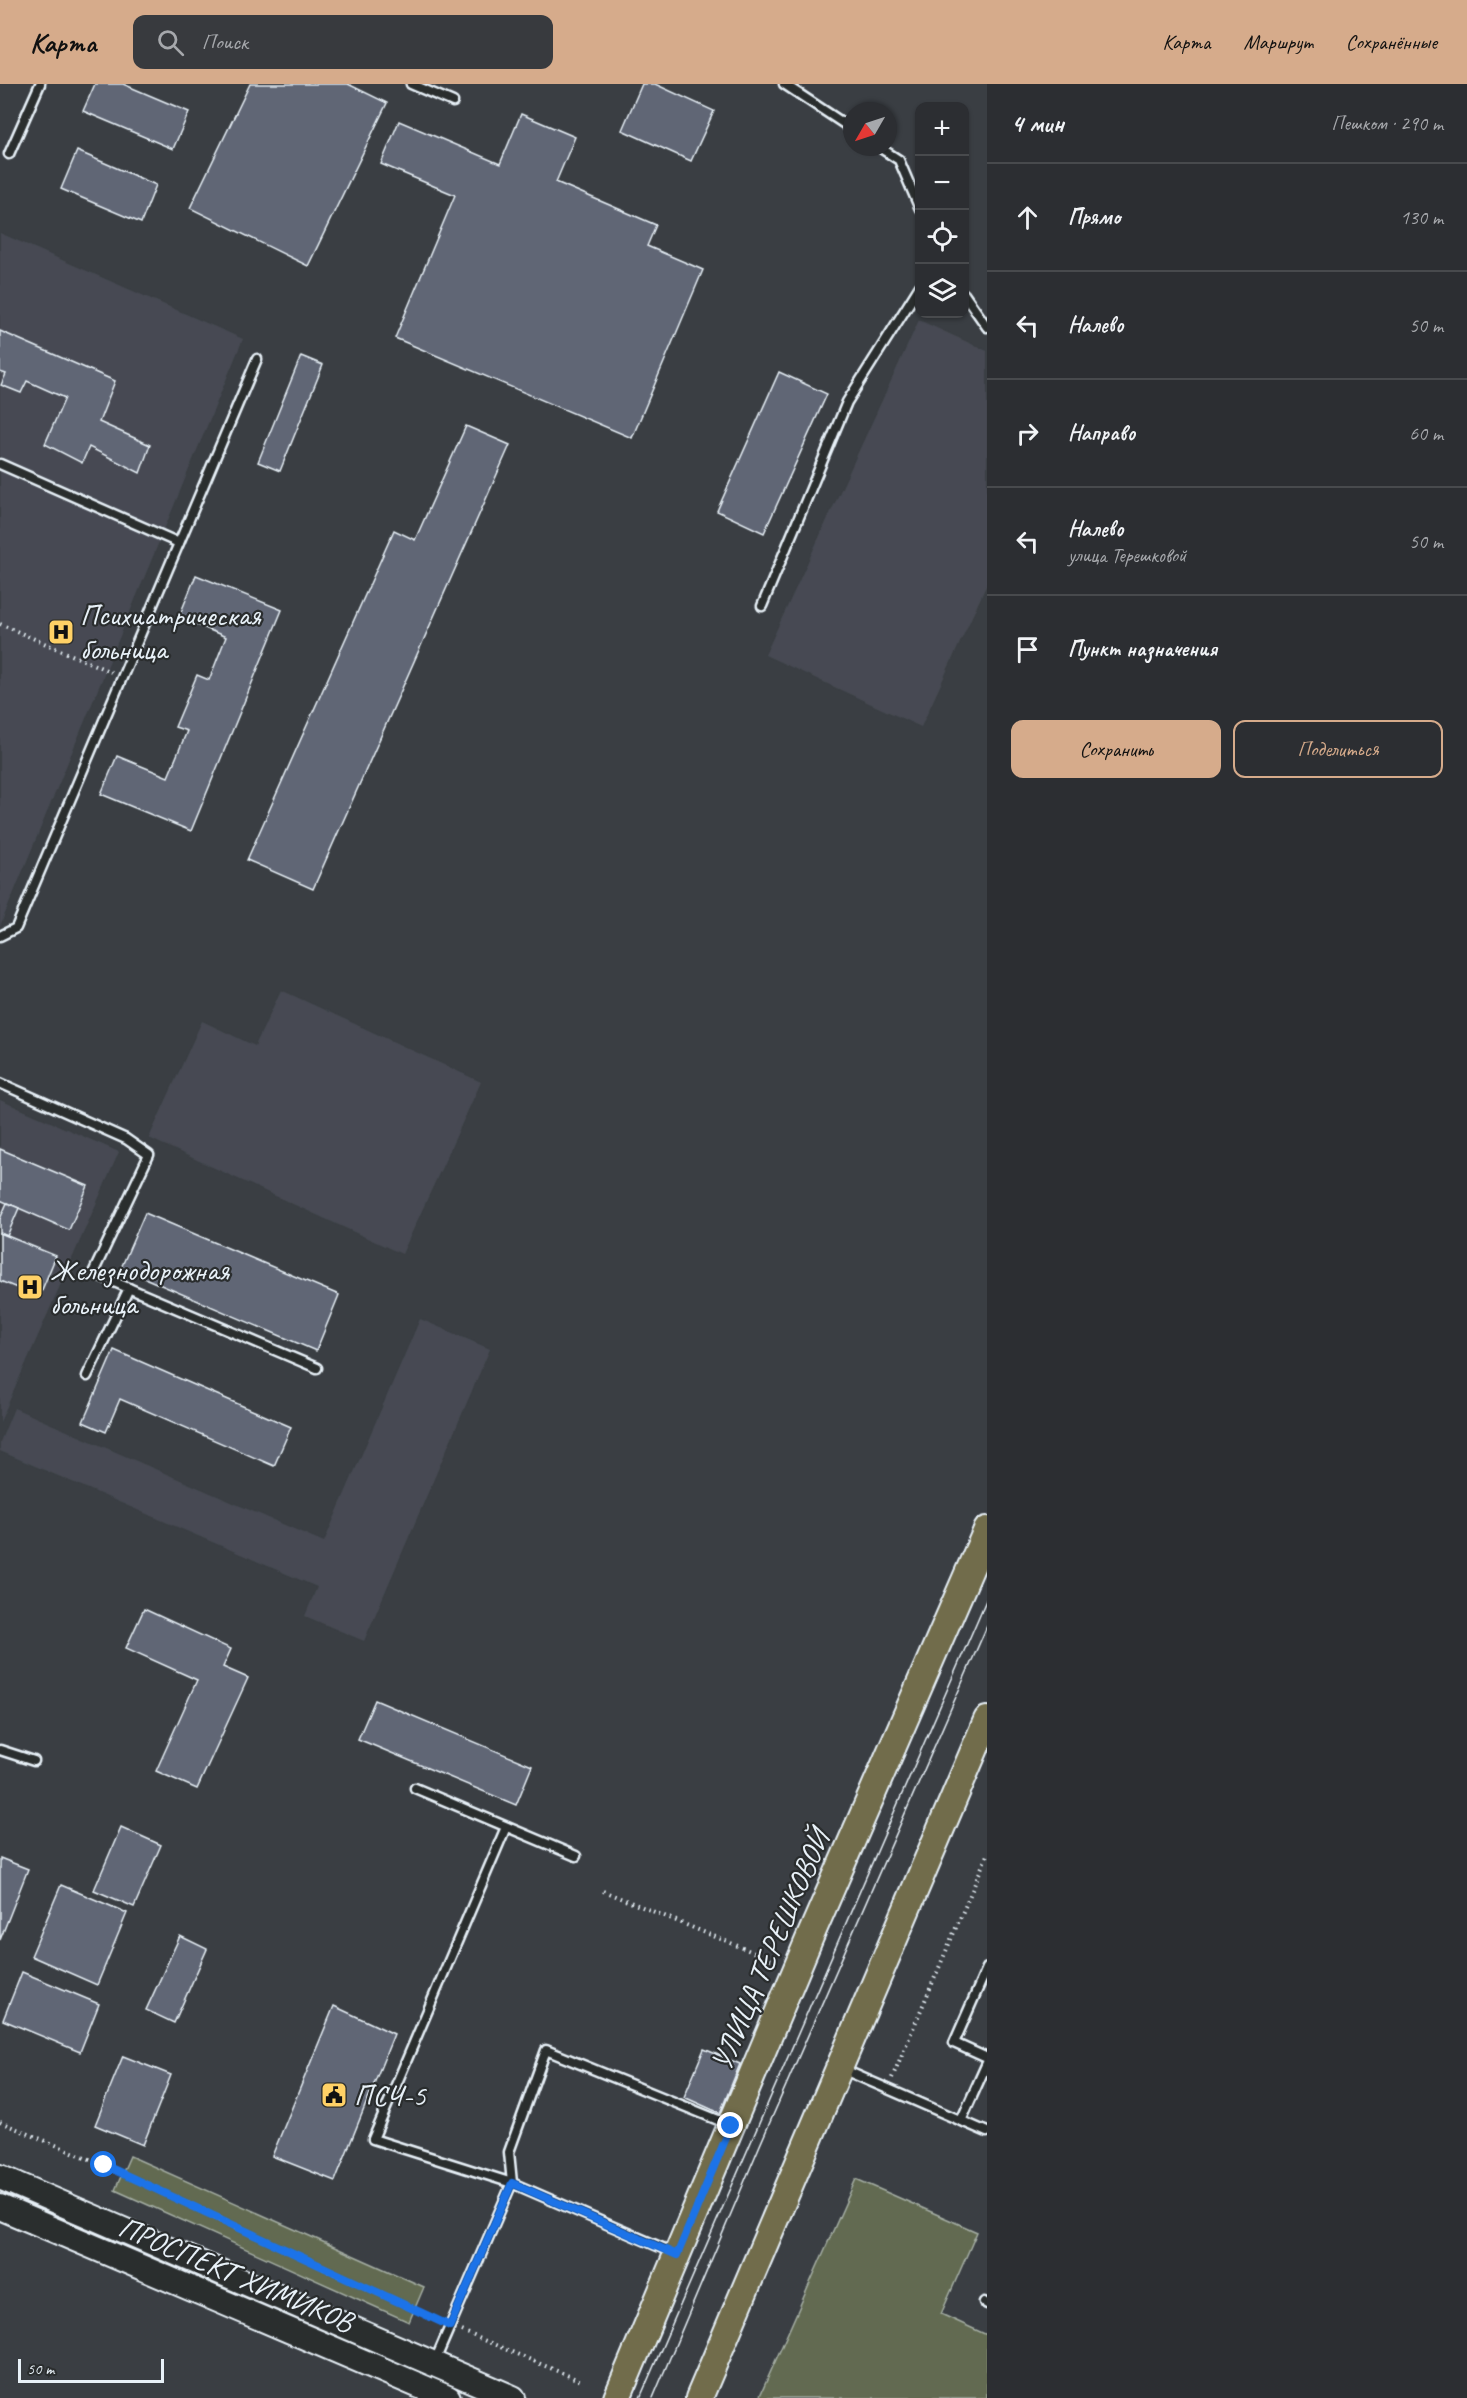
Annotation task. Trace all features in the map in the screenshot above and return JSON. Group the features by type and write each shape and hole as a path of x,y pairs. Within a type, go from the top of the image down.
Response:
{"main road":[{"name":"УЛИЦА ТЕРЕШКОВОЙ","path":"616,2398 987,1530"},
{"path":"699,2398 839,2068 975,1759 987,1720"},
{"name":"ПРОСПЕКТ ХИМИКОВ","path":"0,2177 513,2398"},
{"name":"ПРОСПЕКТ ХИМИКОВ","path":"0,2207 448,2398"}],"lane":[{"path":"9,154 40,84"},
{"path":"411,84 453,102"},
{"path":"784,84 843,123"},
{"path":"893,156 899,160 915,197"},
{"path":"762,606 847,402 915,294"},
{"path":"969,301 987,327"},
{"path":"0,936 16,928 257,359"},
{"path":"0,465 179,543"},
{"path":"0,1083 126,1139 149,1155 93,1273 317,1368"},
{"path":"87,1376 129,1288"},
{"path":"0,1750 34,1761"},
{"path":"415,1788 576,1856"},
{"path":"506,1827 373,2139 512,2183 677,2255"},
{"path":"987,1968 954,2043 987,2058"},
{"path":"434,2364 512,2183 509,2152 546,2049 731,2126"},
{"path":"961,2121 987,2063"},
{"path":"839,2068 987,2132"}],"path":[{"path":"0,624 123,677"},
{"path":"887,2089 987,1855"},
{"path":"603,1891 797,1970"},
{"path":"0,2122 104,2165 450,2326 581,2381"}],"shaded area":[{"name":"Психиатрическая больница","path":"0,233 243,339 0,926"},
{"path":"919,320 987,351 987,584 921,727 765,655"},
{"path":"281,990 481,1082 402,1254 149,1138 202,1021 255,1046"},
{"name":"Железнодорожная больница","path":"0,1100 119,1152 0,1422"},
{"path":"420,1319 490,1349 364,1641 305,1616 317,1587 0,1451 0,1442 14,1408 324,1542"}],"green space":[{"path":"130,2156 424,2287 409,2322 115,2190"},
{"path":"856,2179 977,2232 941,2314 987,2335 987,2398 759,2398"}],"building":[{"path":"95,84 123,84 189,112 173,149 83,111"},
{"path":"250,84 348,84 387,103 308,266 190,208"},
{"path":"642,84 655,84 714,111 691,161 622,130"},
{"path":"521,114 575,137 556,182 656,225 647,246 703,270 632,438 395,338 455,195 381,164 399,121 500,164"},
{"path":"77,151 156,185 141,223 61,189"},
{"path":"0,331 115,381 99,422 150,445 140,473 89,447 82,463 45,444 65,398 27,381 21,393 1,385 6,374 0,372"},
{"path":"301,356 323,365 280,471 258,462"},
{"path":"779,372 827,394 764,533 717,511"},
{"path":"466,426 510,445 313,889 247,860 394,530 415,540"},
{"path":"196,575 282,610 191,831 101,794 117,756 168,777 187,731 175,727 197,675 209,680 226,637 179,617"},
{"path":"0,1149 88,1186 69,1230 0,1200"},
{"path":"7,1203 19,1208 7,1236 0,1233 0,1219"},
{"path":"145,1213 339,1295 316,1351 121,1268"},
{"path":"0,1233 56,1256 39,1297 0,1281"},
{"path":"114,1350 291,1427 274,1466 120,1399 106,1432 83,1422"},
{"path":"144,1609 231,1649 223,1667 248,1678 197,1789 156,1771 197,1680 126,1648"},
{"path":"375,1700 532,1766 516,1805 358,1739"},
{"path":"121,1827 161,1845 134,1907 94,1890"},
{"path":"0,1858 28,1869 0,1940"},
{"path":"61,1885 127,1913 97,1985 31,1956"},
{"path":"180,1936 207,1949 174,2023 146,2010"},
{"path":"22,1972 99,2004 80,2052 3,2020"},
{"name":"ПСЧ-5","path":"334,2006 394,2034 335,2181 272,2156"},
{"path":"704,2049 740,2064 720,2113 684,2097"},
{"path":"123,2056 171,2075 143,2145 95,2125"}],"tram line":[{"path":"640,2398 987,1598"},
{"path":"653,2398 760,2145 987,1626"}],"place":[{"name":"Психиатрическая больница","path":"61,632"},
{"name":"Железнодорожная больница","path":"30,1287"},
{"name":"ПСЧ-5","path":"334,2095"}],"route":[{"path":"104,2165 450,2326 512,2183 677,2255 731,2126"}]}
